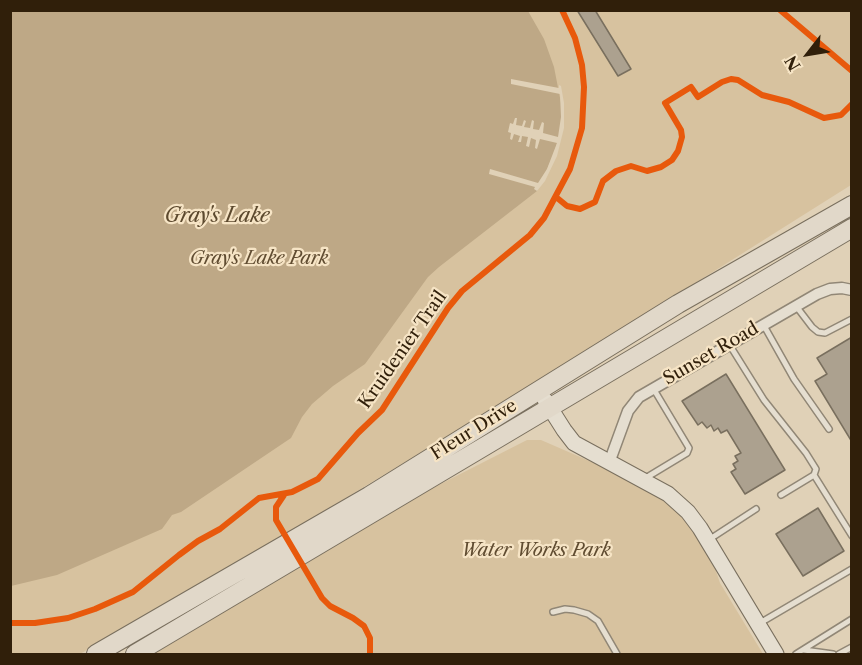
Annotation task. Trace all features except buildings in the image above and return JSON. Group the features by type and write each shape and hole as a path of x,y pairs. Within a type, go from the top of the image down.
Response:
{"main road":[{"name":"Fleur Drive","path":"96,654 369,496 678,304 852,205"},
{"name":"Fleur Drive","path":"135,654 551,409 852,228"}],"street":[{"name":"Sunset Road","path":"609,463 632,404 653,387 763,324 830,289 852,290"},
{"path":"539,390 574,443 668,494 688,512 776,654"}],"lane":[{"path":"796,306 812,327 825,333 852,319"},
{"path":"763,324 794,379 829,429"},
{"path":"729,344 764,400 816,469 814,475 781,495"},
{"path":"643,480 687,453 689,448 653,387"},
{"path":"814,475 852,536"},
{"path":"707,540 756,509"},
{"path":"758,624 852,569"},
{"path":"554,612 565,609 588,614 598,621 617,654"},
{"path":"796,654 852,619"},
{"path":"839,654 852,647"},
{"path":"804,650 833,654"}],"green space":[{"name":"Gray's Lake","path":"10,11 851,11 851,185 554,372 258,551 80,654 11,654"},
{"name":"Water Works Park","path":"527,440 541,440 665,496 689,521 712,559 720,583 763,654 150,654 421,494"}],"water":[{"name":"Gray's Lake","path":"10,11 528,11 544,39 554,67 561,103 561,128 554,154 537,191 428,277 365,364 312,404 291,438 181,512 172,515 162,529 57,575 11,586"}],"pier":[{"path":"511,79 559,88 559,85 561,86 564,128 557,156 545,181 537,191 535,187 489,174 490,169 538,183 547,169 557,143 540,139 537,149 535,148 536,140 531,138 529,147 526,146 528,137 522,136 521,142 518,142 520,136 514,134 512,140 510,139 511,133 508,132 510,123 513,124 517,118 516,125 522,126 524,120 526,121 524,127 530,128 532,120 534,121 533,129 539,130 542,122 544,123 543,133 558,137 561,117 560,94 511,84"}],"cycle path":[{"name":"Kruidenier Trail","path":"10,623 35,623 68,618 133,592 179,555 220,529 259,498 292,492 318,479 358,433 382,410 448,308 462,291 530,235 544,218 570,169 582,128 584,87 582,65 575,38 562,10"},
{"path":"780,10 852,71"},
{"path":"556,197 567,206 580,209 595,202 603,181 616,171 631,166 647,171 661,167 672,160 678,151 682,137 681,130 665,103 691,87 698,97 722,82 731,79 738,80 762,95 789,102 824,118 841,115 852,104"},
{"path":"284,495 276,507 276,520 322,598 330,606 364,626 370,638 370,654"}],"park label":[{"name":"Gray's Lake Park","path":"259,259"}]}
